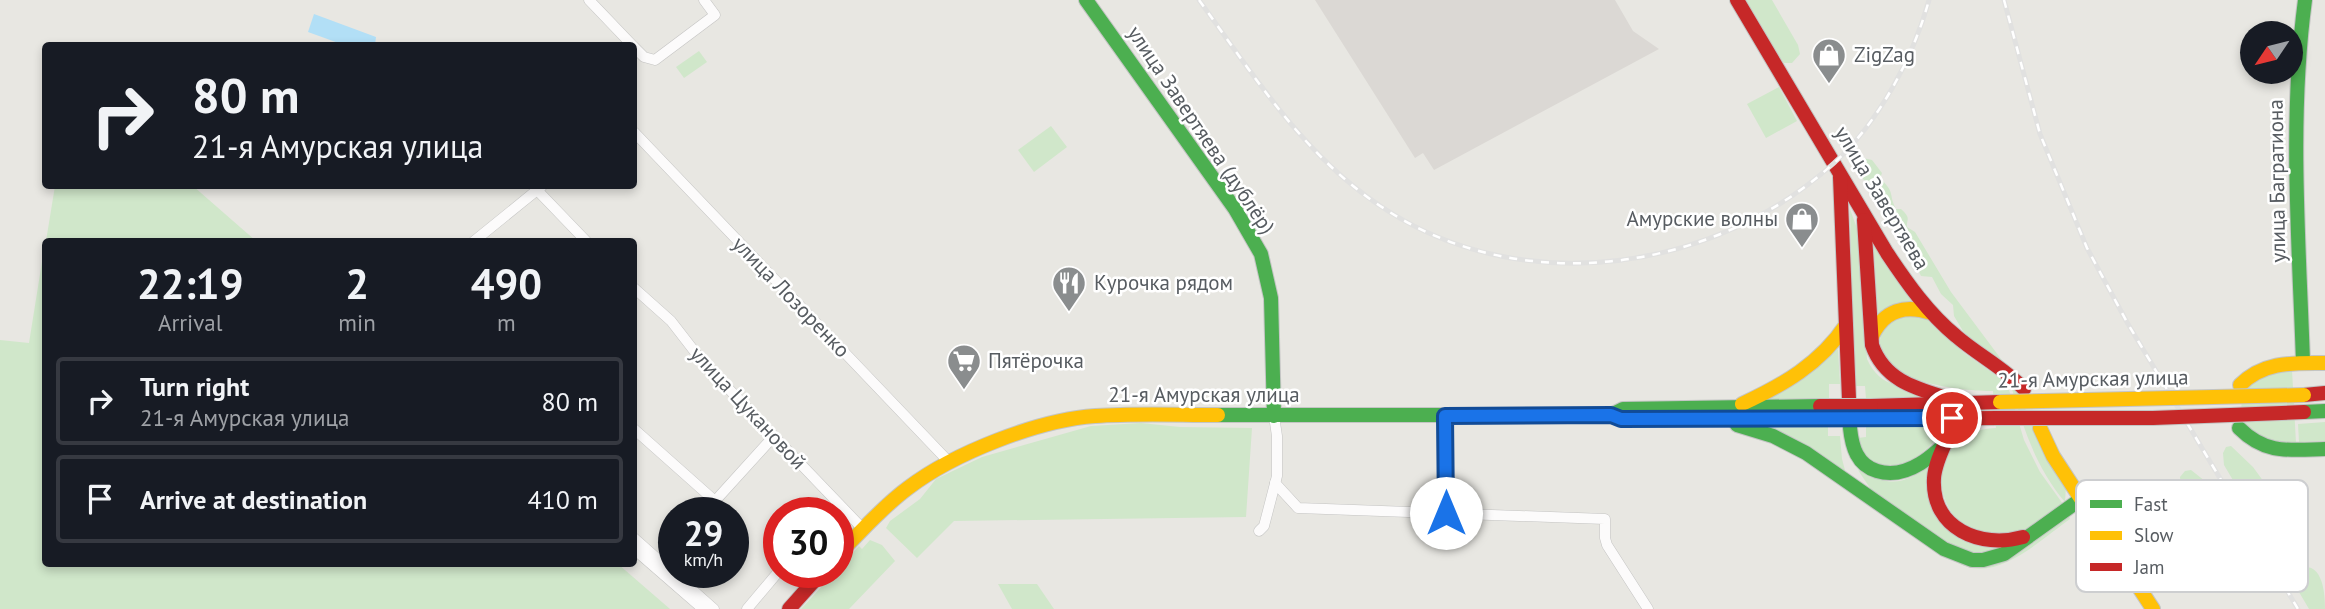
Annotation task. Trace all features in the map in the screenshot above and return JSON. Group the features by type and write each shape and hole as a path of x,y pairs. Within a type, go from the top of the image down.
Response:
{"main road":[{"name":"улица Завертяева (дублёр)","path":"1086,0 1235,209 1261,254 1270,298 1274,416"},
{"name":"улица Завертяева","path":"1737,0 1898,270 1932,313 1957,337 2015,379 2024,389"},
{"name":"улица Багратиона","path":"2303,362 2297,236 2296,121 2297,64 2305,0"},
{"path":"1839,171 1849,400"},
{"path":"1842,206 1850,200 1858,202 1866,234 1872,338 1878,362 1891,376 1960,402"},
{"path":"1872,338 1878,323 1895,309 1908,306 1932,313"},
{"path":"1847,323 1832,347 1820,357 1786,382 1732,414 1735,425 1773,436 1796,447 1944,549 1969,559 1985,560 2007,553 2076,503"},
{"path":"2240,385 2254,370 2261,367 2303,362 2325,363"},
{"name":"21-я Амурская улица","path":"1871,412 1960,402 2325,393"},
{"name":"21-я Амурская улица","path":"854,537 909,486 949,462 992,442 1037,428 1091,416 1611,415 1623,409 1732,414 1871,412 1972,418 2165,418 2325,411"},
{"path":"1868,496 1851,466 1848,454 1850,433 1854,453 1860,462 1872,470 1889,475 1912,468 1972,418"},
{"path":"2040,428 2053,456 2076,491"},
{"path":"2239,428 2255,444 2269,450 2325,449"},
{"path":"1948,437 1937,463 1934,486 1940,507 1952,524 1970,538 1990,542 2012,541 2034,533"},
{"path":"789,609 808,588"},
{"path":"2142,592 2153,609"}],"street":[{"path":"589,0 629,42"},
{"path":"637,50 644,57 655,60 715,15 704,0"},
{"name":"улица Лозоренко","path":"637,135 949,462"},
{"path":"477,238 538,189"},
{"path":"540,189 583,238"},
{"name":"улица Цукановой","path":"637,291 671,321 702,361 831,497"},
{"path":"1259,531 1264,526 1275,483 1277,436 1274,416"},
{"path":"1445,416 1446,513"},
{"path":"637,432 715,501 774,436"},
{"path":"1275,483 1298,508 1605,519 1607,545 1648,609"},
{"name":"улица Цукановой","path":"854,520 862,528"},
{"path":"637,541 714,609"},
{"path":"637,552 702,609"},
{"path":"747,609 765,588"}],"shaded area":[{"path":"1315,0 1615,0 1633,31 1659,49 1434,170 1423,153 1415,158"}],"green space":[{"path":"1744,0 1772,0 1798,45 1800,54 1792,63 1784,63 1774,50"},
{"path":"699,51 707,62 684,78 676,67"},
{"path":"1779,87 1797,121 1766,138 1747,104"},
{"path":"1051,126 1067,147 1034,172 1018,150"},
{"path":"1861,153 1863,158 1872,160 1882,173 1880,178 1890,191 1896,209 1901,209 1907,217 1907,227 1915,232 1951,292 2004,363 1976,345 1963,331 1954,316 1953,305 1941,294 1932,277 1921,276 1886,218 1882,205 1872,194 1874,185 1864,180 1852,166 1852,162"},
{"path":"55,189 196,189 253,238 46,238"},
{"path":"1850,209 1860,237 1867,359 1886,381 1925,397 1866,399 1865,386 1854,386"},
{"path":"1873,237 1918,302 1878,318"},
{"path":"42,262 42,567 621,567 670,609 0,609 0,340 29,343"},
{"path":"1909,313 1928,319 1964,353 2007,383 2024,440 2040,472 2063,504 2033,527 2012,535 1985,535 1964,525 1949,509 1942,488 1943,467 1951,448 1969,434 1996,428 1993,391 1923,382 1891,366 1882,355 1881,334 1890,322"},
{"path":"1838,349 1840,384 1829,384 1829,400 1763,401 1811,371"},
{"path":"2292,370 2296,443 2287,445 2258,440 2242,420 2245,392 2249,385 2261,376"},
{"path":"2012,389 2019,393 2039,444 2066,487 2065,502 2033,449"},
{"path":"2325,422 2325,441 2299,442 2298,424"},
{"path":"1141,423 1180,427 1252,428 1246,517 954,521 917,558 886,528 890,521 920,499 936,479 982,457 1091,426"},
{"path":"1952,425 1928,448 1898,466 1888,467 1873,462 1858,438 1866,437 1866,427"},
{"path":"1828,427 1828,436 1840,436 1846,474 1764,428"},
{"path":"2231,446 2262,480 2233,480 2224,465 2223,453 2226,447"},
{"path":"1931,463 1943,518 2009,546 1985,555 1957,551 1874,494 1858,470 1879,479 1896,482 1912,476"},
{"path":"2191,470 2204,480 2180,480 2185,471"},
{"path":"2069,516 2070,519 2016,558 2000,565 1970,568 1955,561 1982,564"},
{"path":"870,540 882,545 895,561 849,609 801,609 820,588 854,588 854,551 859,546 862,549"},
{"path":"2308,568 2320,577 2325,599 2325,609 2309,609 2299,592 2308,592"},
{"path":"998,584 1037,584 1054,609 1012,609"}],"water":[{"path":"314,14 376,37 375,42 336,42 308,32"}],"railway":[{"path":"1199,0 1284,115 1307,142 1359,190 1388,211 1442,239 1499,256 1558,263 1618,260 1677,249 1734,228 1786,200 1834,163 1880,109 1914,44 1929,0"},
{"path":"2004,0 2040,134 2087,248 2128,324 2221,480"},
{"path":"2288,592 2298,609"}],"traffic: fast":[{"path":"1086,0 1235,209 1261,254 1271,298 1274,416"},
{"path":"2303,362 2296,136 2305,0"},
{"path":"1611,415 1623,409 1820,406"},
{"path":"2304,412 2325,411"},
{"path":"1218,415 1520,415"},
{"path":"1850,428 1852,442 1860,460 1877,471 1891,473 1904,471 1929,457 1972,418"},
{"path":"1737,425 1773,436 1806,453 1944,549 1972,560 2004,554 2076,503"},
{"path":"2239,428 2249,437 2269,447 2290,450 2325,449"}],"traffic: slow":[{"path":"1872,336 1883,320 1896,311 1912,309 1931,313"},
{"path":"1742,404 1800,372 1825,351 1846,325"},
{"path":"2240,385 2269,367 2325,363"},
{"path":"2000,402 2304,395"},
{"path":"854,538 898,495 927,475 972,451 1023,431 1095,416 1218,415"},
{"path":"1822,419 1872,419"},
{"path":"2040,428 2053,456 2076,491"},
{"path":"2142,592 2153,609"}],"traffic: jam":[{"path":"1737,0 1887,253 1910,286 1946,327 2024,389"},
{"path":"1840,177 1849,399"},
{"path":"1864,220 1872,345 1878,358 1887,369 1908,384 1960,402"},
{"path":"2304,395 2325,393"},
{"path":"1871,406 2000,402"},
{"path":"1820,406 1871,406"},
{"path":"1997,418 2153,418 2304,412"},
{"path":"1520,415 1611,415 1621,419 1822,419"},
{"path":"1872,419 1997,418"},
{"path":"1948,437 1937,462 1934,478 1935,496 1941,510 1950,522 1976,537 1991,540 2023,537"},
{"path":"789,609 808,588"}],"place":[{"name":"ZigZag","path":"1829,85"},
{"name":"Амурские волны","path":"1802,249"},
{"name":"Курочка рядом","path":"1069,313"},
{"name":"Пятёрочка","path":"964,391"}],"route":[{"path":"1446,513 1445,416 1611,415 1621,419 1747,420 1952,418"}]}
